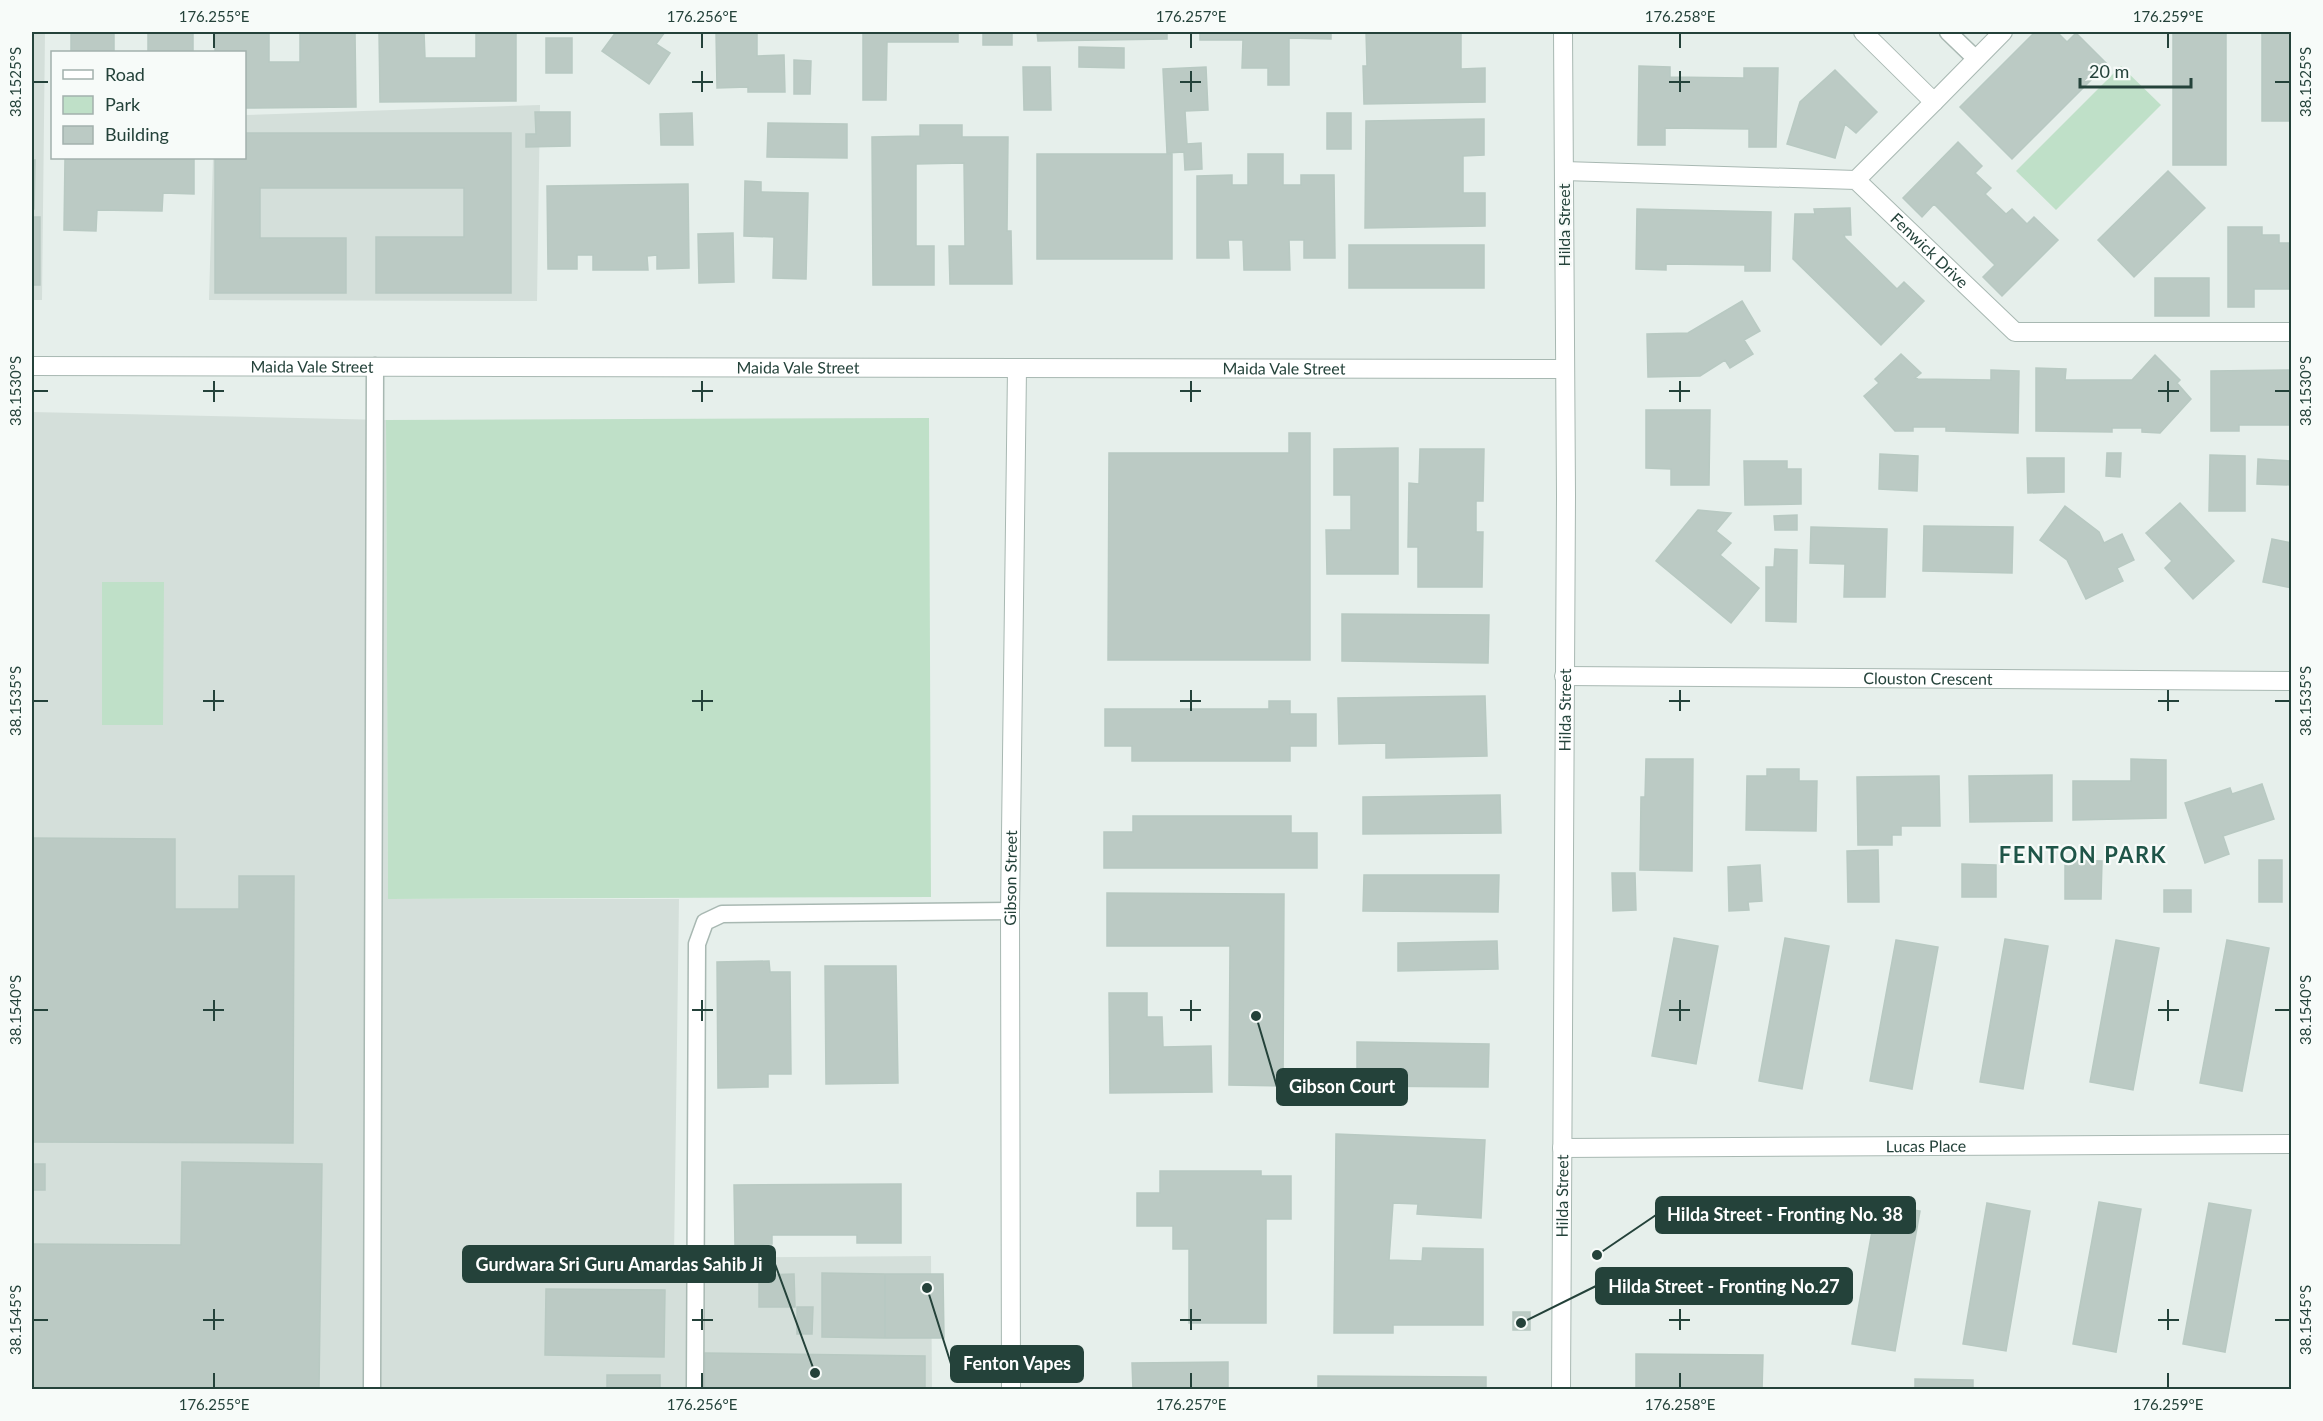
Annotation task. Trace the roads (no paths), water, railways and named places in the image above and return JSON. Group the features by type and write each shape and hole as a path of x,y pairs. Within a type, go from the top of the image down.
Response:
{"street":[{"name":"Hilda Street","path":"1561,1389 1564,676 1563,32"},
{"path":"1863,32 1934,102"},
{"path":"1564,171 1856,180 2003,32"},
{"name":"Fenwick Drive","path":"1856,180 2015,332 2292,332"},
{"name":"Maida Vale Street","path":"32,366 1564,369"},
{"name":"Gibson Street","path":"1011,1389 1010,911 1017,369"},
{"name":"Clouston Crescent","path":"1564,676 2292,681"},
{"name":"Lucas Place","path":"1562,1148 2292,1144"}],"lane":[{"path":"1948,32 1976,59"},
{"path":"372,1389 375,366"},
{"path":"695,1389 697,944 705,922 722,914 1010,911"}],"place":[{"name":"Gibson Court","path":"1256,1016"},
{"name":"Hilda Street - Fronting No. 38","path":"1597,1255"},
{"name":"Fenton Vapes","path":"927,1288"},
{"name":"Hilda Street - Fronting No.27","path":"1521,1323"},
{"name":"Gurdwara Sri Guru Amardas Sahib Ji","path":"815,1373"}],"district":[{"name":"FENTON PARK","path":"2083,855"}]}
